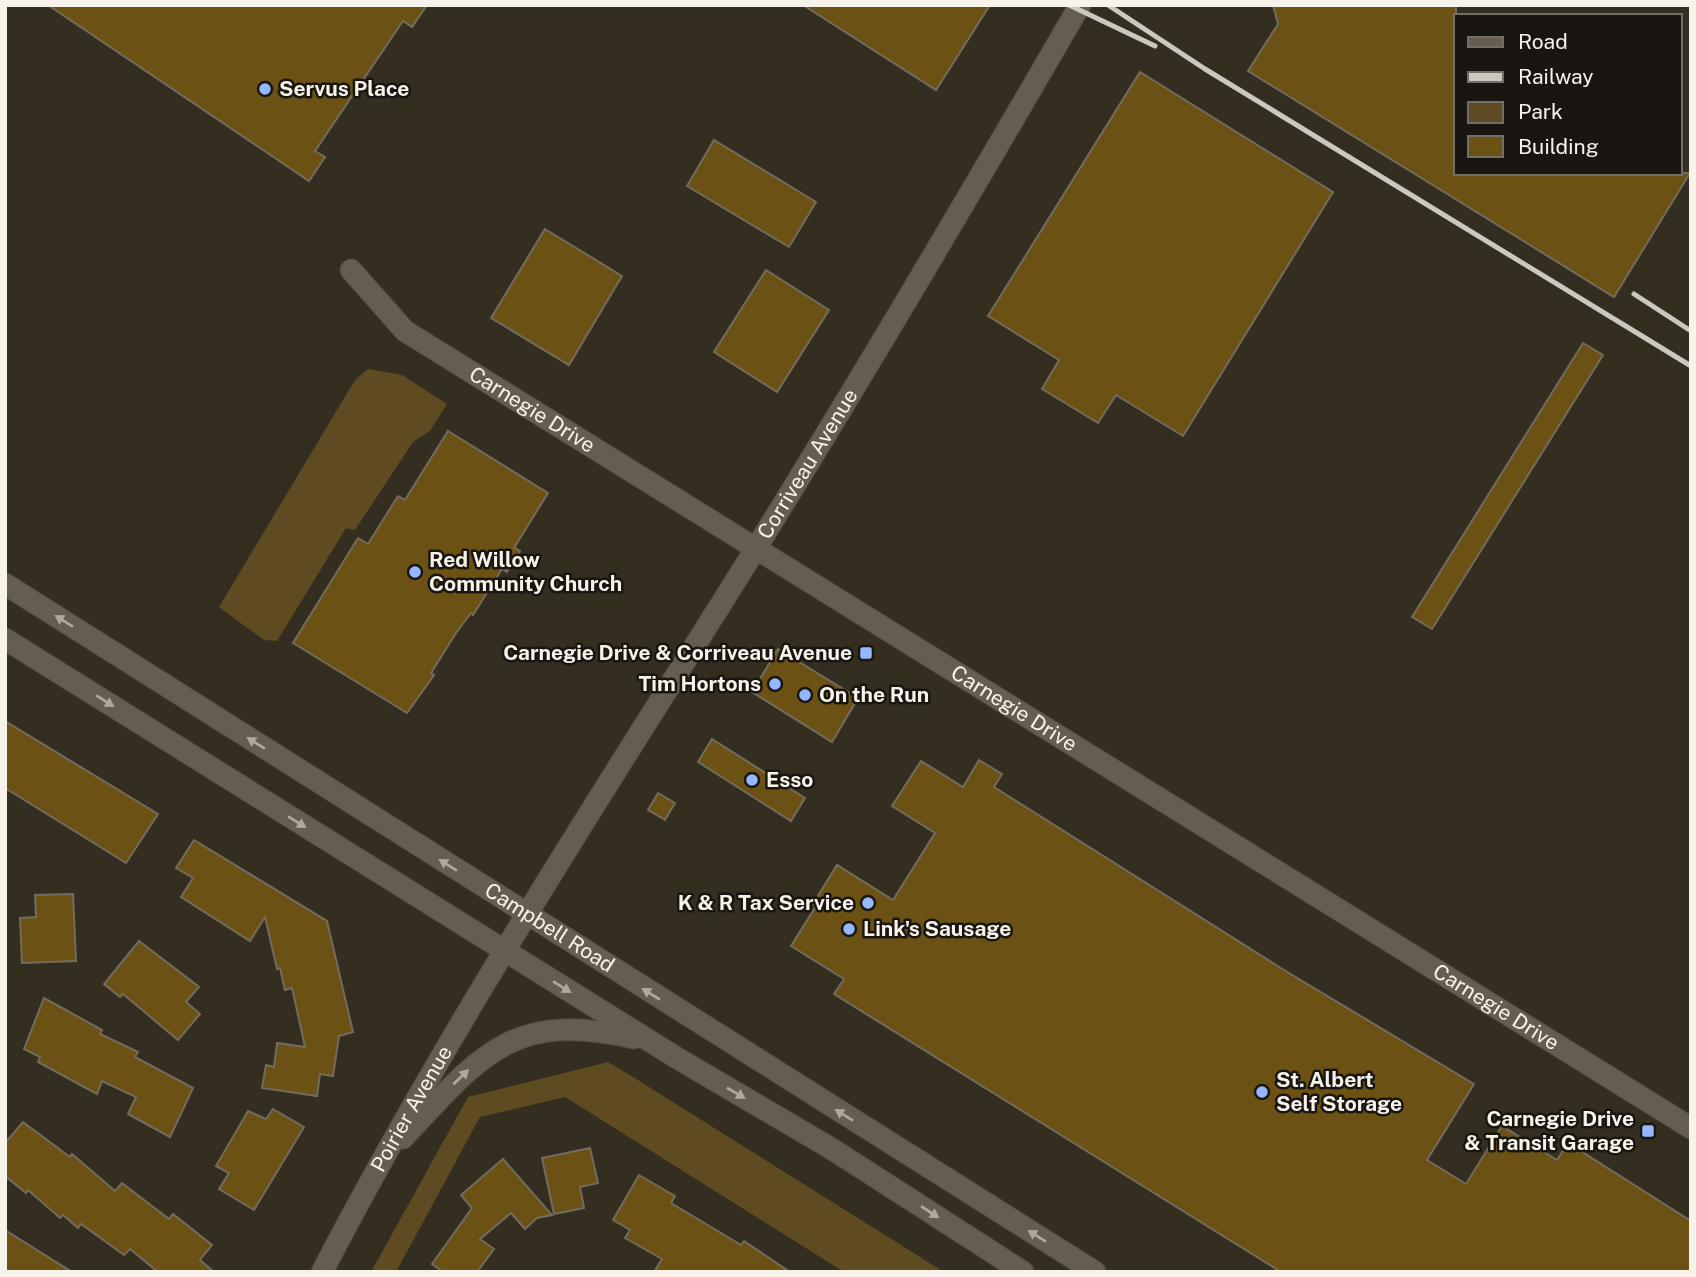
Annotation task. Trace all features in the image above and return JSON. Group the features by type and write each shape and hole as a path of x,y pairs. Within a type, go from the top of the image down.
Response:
{"street":[{"name":"Corriveau Avenue","path":"504,951 756,548 1080,5"},
{"name":"Carnegie Drive","path":"351,271 405,331 1691,1128"},
{"name":"Campbell Road","path":"5,584 1095,1272"},
{"name":"Campbell Road","path":"5,639 677,1058 832,1149 1023,1272"},
{"name":"Poirier Avenue","path":"322,1272 380,1162 504,951"},
{"path":"380,1162 465,1072 497,1049 527,1035 550,1029 600,1030 637,1038 677,1058"}],"green space":[{"path":"368,369 402,375 447,404 430,431 413,442 355,530 346,528 277,641 264,640 219,607 355,380"},
{"path":"608,1062 944,1272 844,1272 565,1097 480,1117 396,1272 371,1272 468,1097"}],"building":[{"name":"Servus Place","path":"48,5 427,5 412,27 403,21 315,151 325,157 309,181"},
{"path":"803,5 990,5 936,90"},
{"path":"1273,5 1456,5 1454,175 1690,173 1614,297 1248,71 1278,24"},
{"path":"1140,72 1333,192 1183,436 1116,395 1098,423 1042,389 1059,360 988,316"},
{"path":"714,140 816,202 789,247 687,186"},
{"path":"545,229 622,276 569,365 491,318"},
{"path":"766,270 829,310 777,392 714,352"},
{"path":"1583,343 1603,355 1432,629 1412,617"},
{"name":"Red Willow Community Church","path":"448,431 548,493 514,548 520,551 507,572 502,569 473,615 471,613 456,633 431,673 434,675 407,713 293,643 358,538 368,544 398,496 405,500"},
{"name":"On the Run","path":"778,649 858,698 832,742 752,692"},
{"path":"5,721 158,814 126,863 5,788"},
{"name":"Esso","path":"712,739 805,798 791,821 698,762"},
{"name":"St. Albert Self Storage","path":"979,760 1002,774 994,787 1284,970 1474,1084 1427,1160 1466,1184 1502,1126 1557,1160 1568,1143 1691,1221 1691,1272 1281,1272 834,994 844,979 791,946 837,865 893,900 935,833 892,806 921,761 963,787"},
{"path":"658,793 675,803 665,820 648,810"},
{"path":"194,840 327,921 353,1032 339,1036 333,1076 320,1074 317,1096 262,1088 266,1065 274,1067 277,1043 305,1047 292,988 285,990 280,968 277,969 265,917 250,941 181,897 193,878 176,868"},
{"path":"73,894 76,961 22,963 20,918 36,917 35,895"},
{"path":"139,941 199,987 186,1002 200,1014 178,1040 123,994 120,997 104,984"},
{"path":"44,998 102,1030 100,1034 138,1052 135,1057 193,1088 170,1137 128,1114 136,1097 102,1081 97,1094 38,1062 40,1057 24,1049"},
{"path":"273,1109 304,1127 254,1210 219,1189 229,1173 216,1166 248,1111 266,1119"},
{"path":"23,1122 70,1157 72,1154 115,1191 122,1183 169,1219 173,1214 212,1245 200,1260 214,1272 158,1272 130,1249 124,1255 81,1224 78,1228 63,1215 60,1218 28,1190 26,1193 5,1176 5,1143"},
{"path":"590,1148 598,1183 580,1187 584,1208 554,1214 542,1158"},
{"path":"503,1159 552,1215 537,1218 525,1229 511,1213 480,1239 494,1249 477,1272 443,1272 432,1264 472,1208 461,1195"},
{"path":"639,1175 675,1196 671,1203 741,1245 744,1241 790,1272 654,1272 662,1259 625,1238 630,1230 613,1220"},
{"path":"5,1230 72,1272 5,1272"}],"railway":[{"path":"1069,5 1155,46"},
{"path":"1108,5 1205,69 1691,366"},
{"path":"1634,294 1691,331"}],"place":[{"name":"Servus Place","path":"265,89"},
{"name":"Red Willow Community Church","path":"415,572"},
{"name":"Carnegie Drive & Corriveau Avenue","path":"866,653"},
{"name":"Tim Hortons","path":"775,684"},
{"name":"On the Run","path":"805,695"},
{"name":"Esso","path":"752,780"},
{"name":"K & R Tax Service","path":"868,903"},
{"name":"Link's Sausage","path":"849,929"},
{"name":"St. Albert Self Storage","path":"1262,1092"},
{"name":"Carnegie Drive & Transit Garage","path":"1648,1131"}]}
